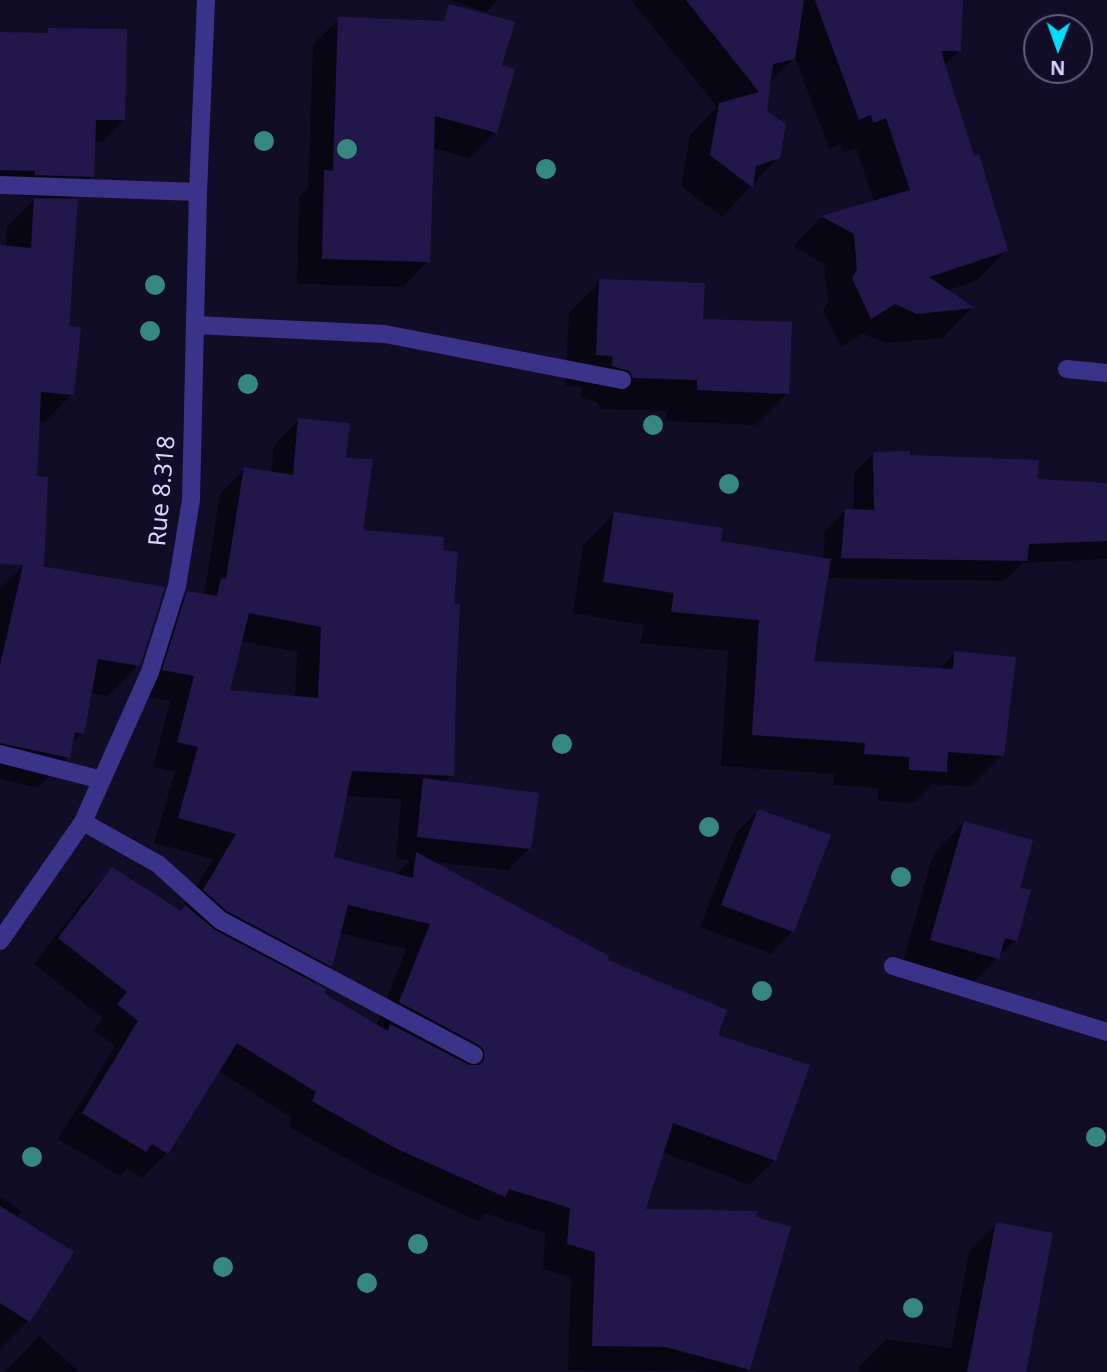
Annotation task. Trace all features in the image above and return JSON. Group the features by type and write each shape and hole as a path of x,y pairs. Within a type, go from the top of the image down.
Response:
{"street":[{"name":"Rue 8.318","path":"0,941 83,822 150,672 177,586 191,500 198,192 206,0"},
{"path":"0,185 198,192"},
{"path":"195,325 384,334 622,380"},
{"path":"1067,369 1107,373"},
{"path":"0,754 102,780"},
{"path":"83,822 158,863 220,920 474,1055"},
{"path":"893,966 1107,1032"}],"building":[{"path":"686,0 804,0 795,59 773,64 767,111 786,124 780,158 756,166 753,188 710,155 719,103 759,92"},
{"path":"815,0 963,0 961,51 941,51 974,156 979,154 1008,251 929,277 975,308 917,314 895,304 871,319 852,278 857,270 854,234 821,216 910,190 886,118 873,123 871,115 859,120"},
{"path":"449,4 515,22 502,65 515,69 497,133 435,116 430,262 322,259 324,170 333,171 338,17 444,21"},
{"path":"48,28 127,29 125,120 96,120 94,177 35,175 35,171 0,170 0,32 47,33"},
{"path":"34,198 78,199 69,326 81,327 74,395 41,392 37,476 48,477 44,566 40,566 165,587 140,666 98,659 84,734 75,732 70,758 0,743 0,666 23,565 0,564 0,245 31,248"},
{"path":"599,279 705,283 703,319 792,322 789,394 697,390 697,380 633,378 629,371 612,366 613,356 596,355"},
{"path":"298,418 350,423 346,458 373,459 363,530 444,537 443,550 458,552 454,604 460,604 454,776 352,771 334,857 413,878 416,852 609,956 608,960 727,1010 718,1035 810,1065 776,1161 673,1123 646,1209 758,1211 756,1217 791,1227 750,1370 666,1347 592,1346 595,1252 567,1244 570,1208 509,1189 505,1197 395,1148 312,1101 316,1092 237,1043 168,1154 152,1144 146,1152 82,1113 138,1021 117,1004 127,992 58,938 112,867 181,911 185,905 215,930 326,989 325,994 388,1031 390,1024 469,1065 479,1065 484,1060 484,1050 479,1045 399,1002 430,924 348,905 332,967 227,911 203,890 236,834 178,818 198,747 177,742 194,676 162,670 187,591 217,596 221,578 226,579 244,467 293,475","holes":["249,613 321,627 318,698 230,690"]},
{"path":"910,451 910,455 1039,460 1037,479 1107,483 1107,541 1029,544 1027,561 841,558 845,509 874,510 873,452"},
{"path":"614,512 723,528 721,541 831,559 814,661 953,669 954,651 1016,657 1004,756 948,752 947,772 909,770 909,757 864,754 865,743 752,735 759,620 671,612 674,593 603,582"},
{"path":"423,778 539,793 531,849 417,837"},
{"path":"758,809 831,835 794,932 721,905"},
{"path":"964,821 1033,840 1020,888 1031,890 1017,941 1005,938 999,959 930,940"},
{"path":"0,1206 74,1252 30,1322 0,1303"},
{"path":"996,1222 1053,1233 1026,1372 967,1372"}]}
